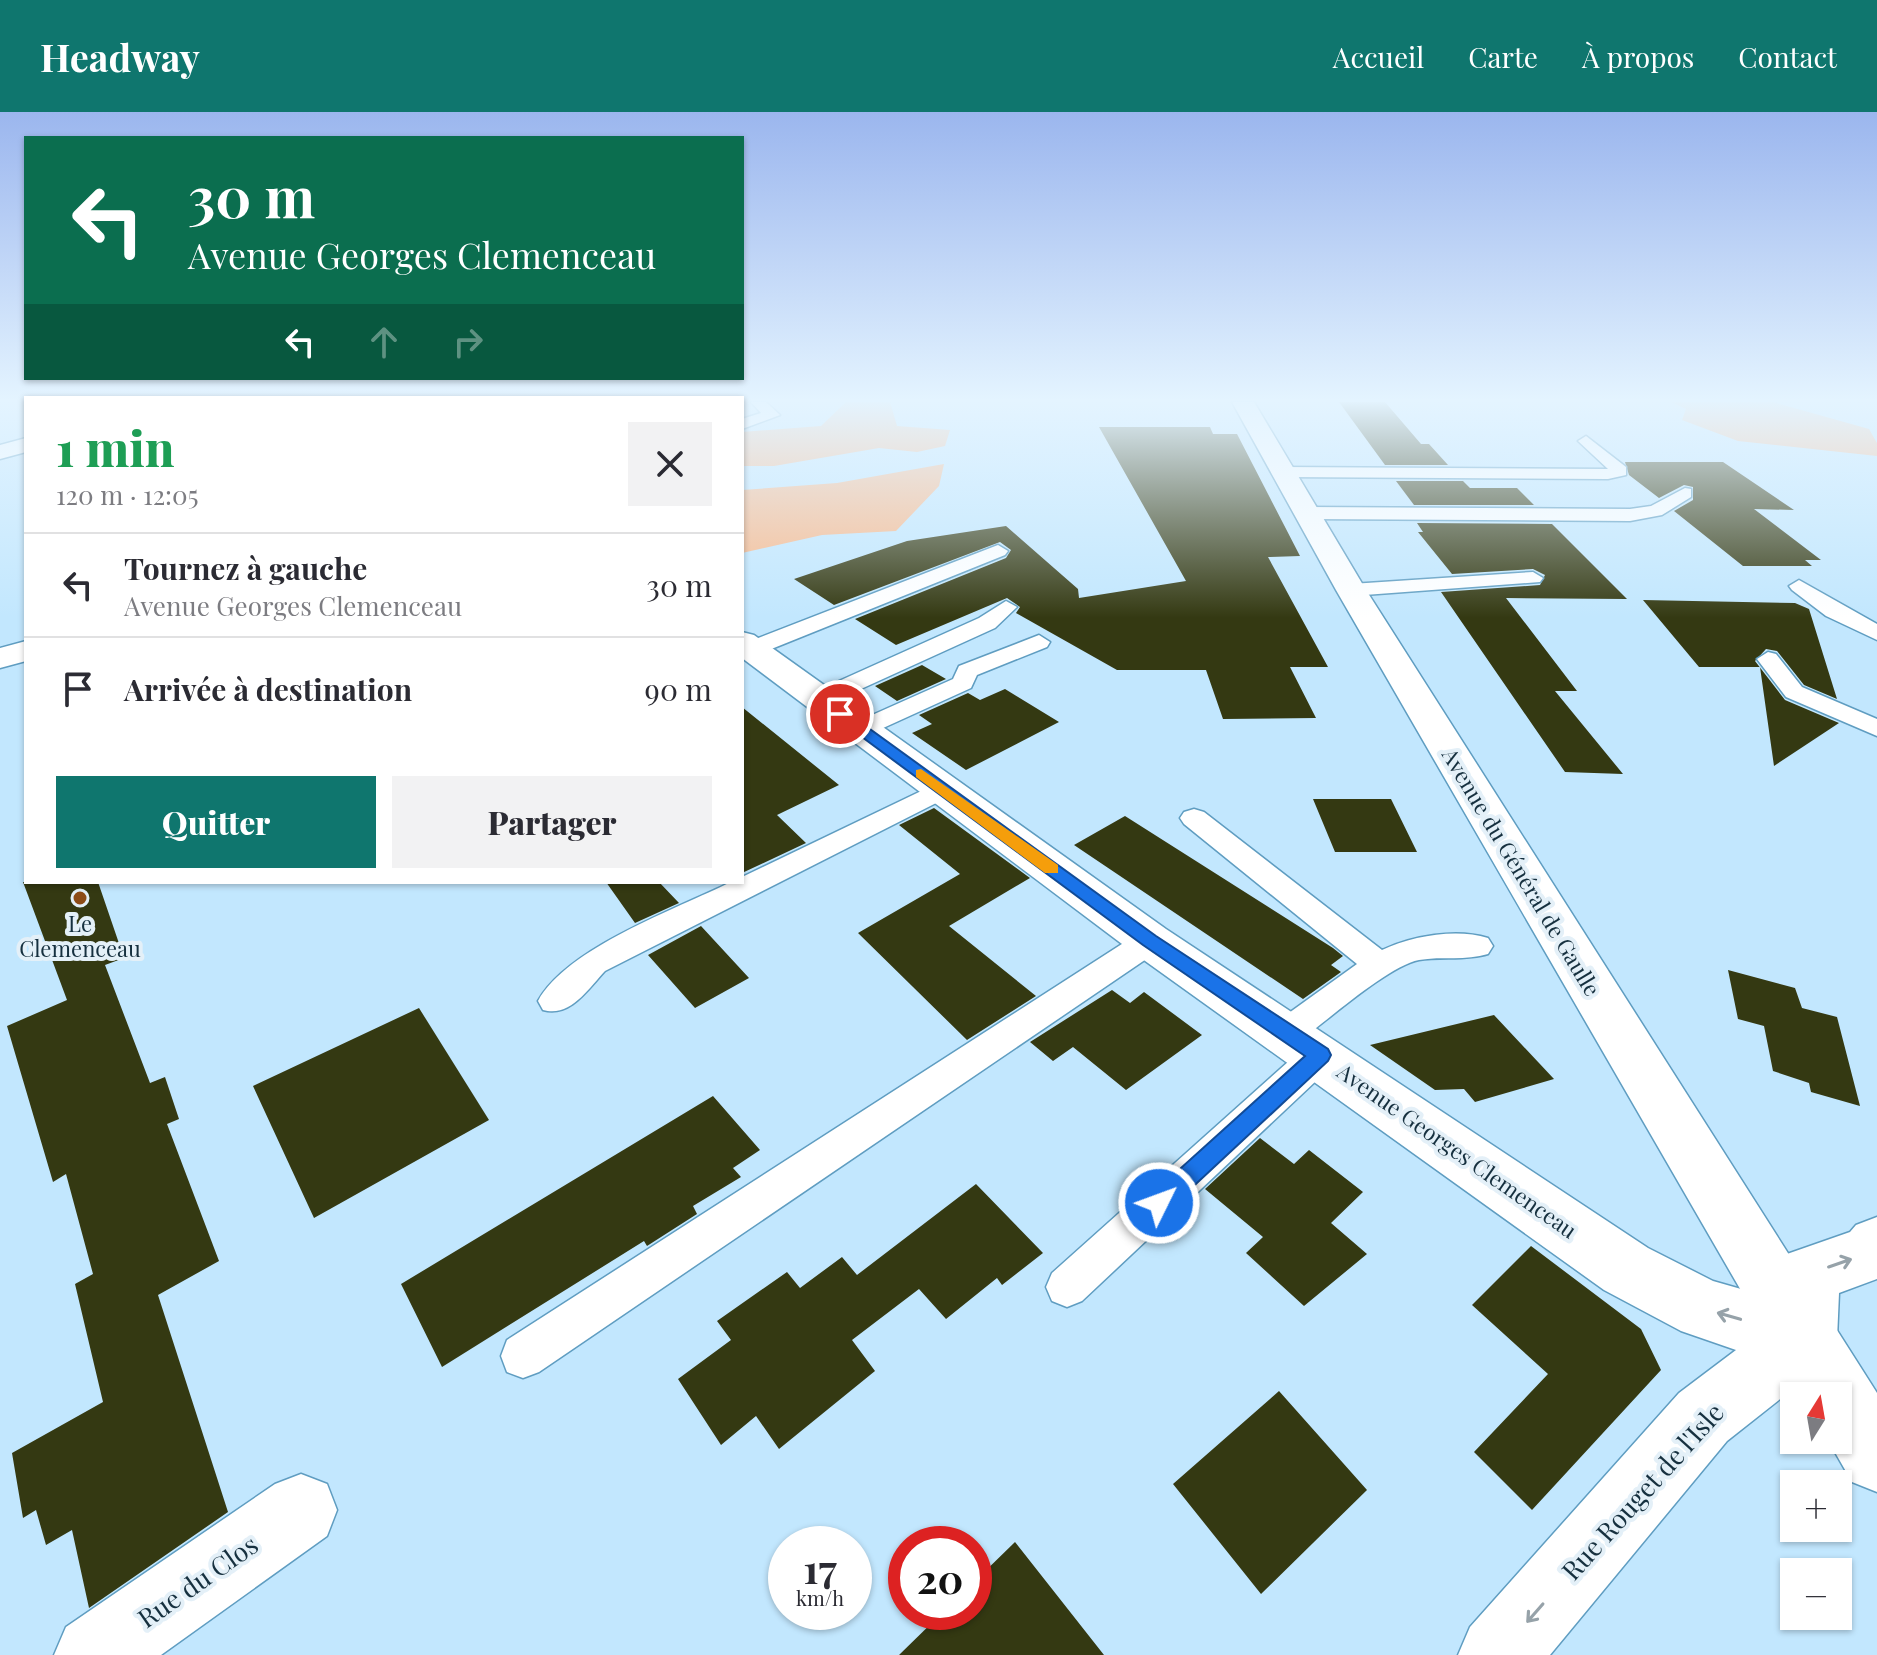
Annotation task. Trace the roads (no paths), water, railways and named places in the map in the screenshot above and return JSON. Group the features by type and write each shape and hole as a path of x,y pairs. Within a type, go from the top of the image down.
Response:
{"street":[{"name":"Avenue du Général de Gaulle","path":"1284,474 1351,590 1877,1457"},
{"name":"Avenue Georges Clemenceau","path":"747,646 1150,941 1304,1044 1626,1269 1703,1309 1804,1339"},
{"path":"0,658 24,652"},
{"path":"1804,1339 1809,1275 1871,1253 1877,1245"},
{"name":"Rue Rouget de l'Isle","path":"1498,1655 1703,1417 1804,1339"},
{"name":"Rue du Clos","path":"94,1655 301,1510"}],"lane":[{"path":"1306,513 1630,515 1656,511 1685,493"},
{"path":"747,646 998,551"},
{"path":"1351,590 1406,589 1440,582 1533,578"},
{"path":"1799,586 1834,611 1877,633"},
{"path":"819,699 987,623 1006,607"},
{"path":"861,729 963,683 967,671 1039,642"},
{"path":"1768,659 1794,692 1877,728"},
{"path":"555,1001 594,963 942,789"},
{"path":"1194,818 1379,965"},
{"path":"523,1356 1150,941"},
{"path":"1067,1287 1379,965 1412,949 1477,946"}],"place":[{"name":"Le Clemenceau","path":"80,898"}]}
